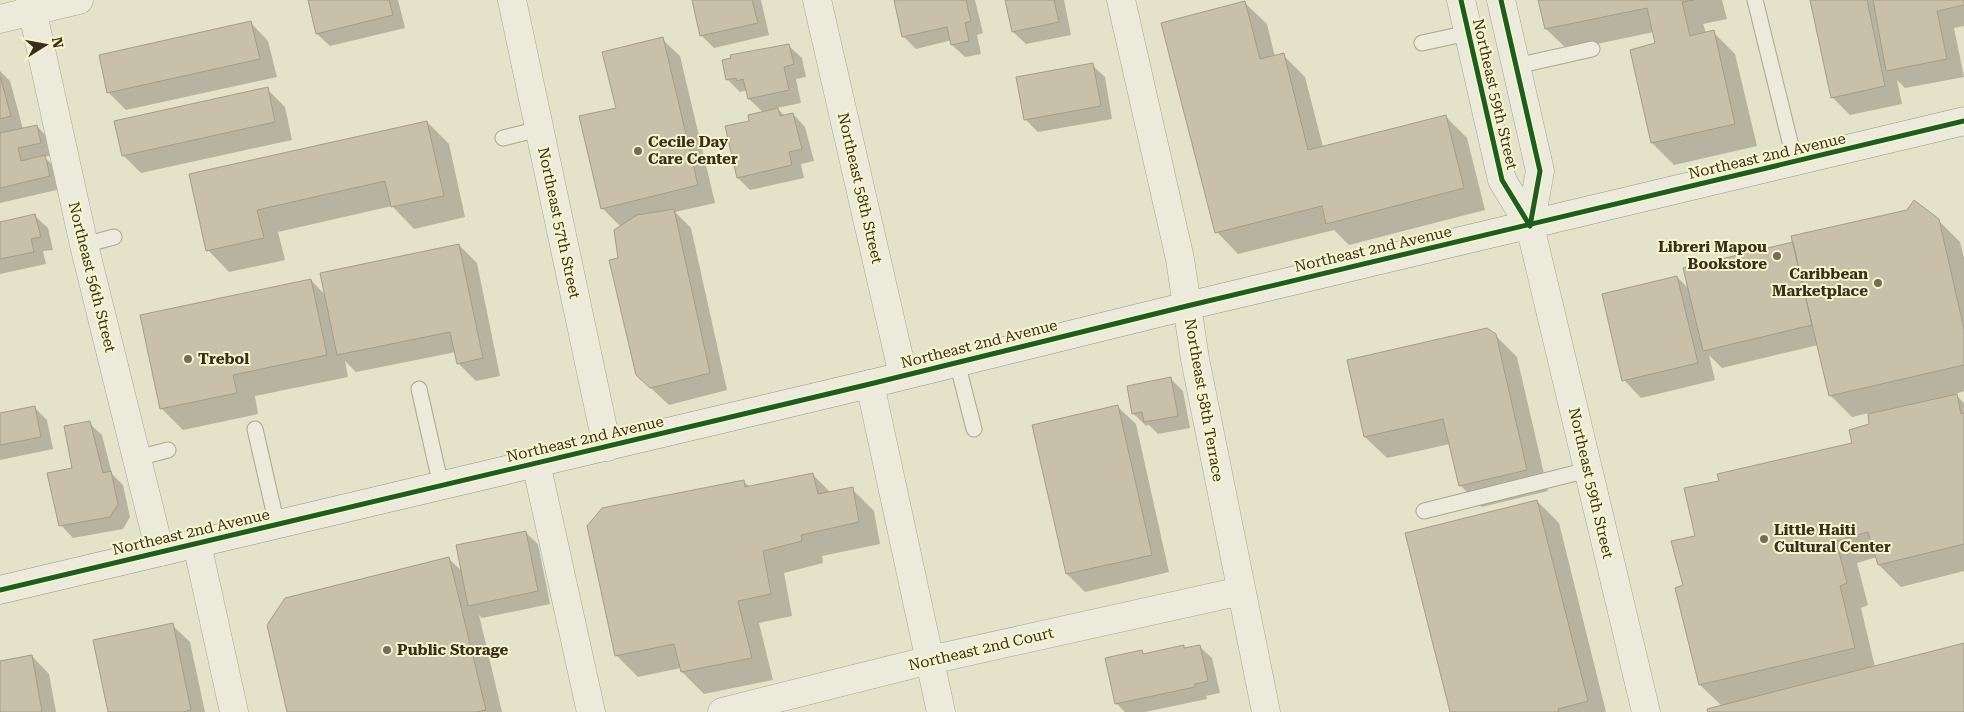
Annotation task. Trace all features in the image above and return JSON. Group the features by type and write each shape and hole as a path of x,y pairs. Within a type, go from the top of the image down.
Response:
{"street":[{"path":"0,19 31,6 79,0"},
{"name":"Northeast 57th Street","path":"512,0 607,447"},
{"name":"Northeast 58th Street","path":"818,0 903,375"},
{"name":"Northeast 58th Terrace","path":"1121,0 1180,259 1195,359 1266,712"},
{"name":"Northeast 59th Street","path":"1461,0 1502,180 1530,226 1646,712"},
{"name":"Northeast 59th Street","path":"1501,0 1540,171 1530,226"},
{"name":"Northeast 56th Street","path":"31,6 84,245 160,552"},
{"name":"Northeast 2nd Avenue","path":"0,590 607,447 1188,306 1795,162 1963,127"},
{"path":"870,384 941,712"},
{"path":"536,463 591,712"},
{"path":"197,544 234,712"},
{"name":"Northeast 2nd Court","path":"722,712 930,660 1241,590"}],"lane":[{"path":"1755,0 1795,162"},
{"path":"1422,44 1468,33"},
{"path":"1516,66 1592,49"},
{"path":"503,138 539,129"},
{"path":"84,245 114,237"},
{"path":"957,362 974,429"},
{"path":"419,389 440,486"},
{"path":"255,429 278,525"},
{"path":"137,458 168,450"},
{"path":"1424,511 1588,470"}],"building":[{"path":"308,0 389,0 393,15 316,34"},
{"path":"692,0 752,0 758,23 700,36"},
{"path":"894,0 966,0 971,21 965,23 969,41 951,45 947,27 902,37"},
{"path":"1005,0 1054,0 1059,22 1012,32"},
{"path":"1538,0 1694,0 1682,2 1690,36 1714,30 1735,124 1651,143 1630,50 1655,43 1647,8 1545,29"},
{"path":"1810,0 1867,0 1885,86 1831,98"},
{"path":"1873,0 1964,0 1964,5 1937,11 1947,59 1886,71"},
{"path":"1245,1 1260,59 1284,53 1308,150 1446,115 1464,188 1326,224 1322,206 1215,233 1161,23"},
{"path":"251,21 260,59 107,93 99,55"},
{"name":"Cecile Day Care Center","path":"663,37 698,185 601,209 579,116 616,108 602,52"},
{"path":"789,44 794,64 784,67 789,90 748,99 743,79 737,81 736,78 726,80 722,60 731,58 730,55"},
{"path":"1093,63 1101,106 1024,120 1016,77"},
{"path":"0,76 11,116 0,119"},
{"path":"268,87 275,122 122,156 114,121"},
{"path":"778,108 780,116 793,113 802,149 789,152 792,165 737,178 725,126 749,121 748,115"},
{"path":"427,121 444,196 391,207 385,181 257,210 264,238 206,251 189,174"},
{"path":"37,125 41,143 18,148 21,161 45,155 50,176 0,188 0,133"},
{"name":"Caribbean Marketplace","path":"1914,200 1939,219 1964,329 1964,365 1829,396 1791,236 1907,210"},
{"path":"674,209 710,373 650,388 636,375 609,260 618,258 614,230 637,215"},
{"path":"35,214 41,237 31,239 34,252 0,259 0,222"},
{"path":"1793,242 1812,325 1703,351 1683,268"},
{"path":"459,244 483,358 457,364 450,332 337,355 320,273"},
{"path":"1677,276 1698,363 1622,381 1602,294"},
{"path":"311,279 327,355 233,375 237,393 160,409 140,315"},
{"path":"1487,328 1496,334 1527,470 1459,486 1443,419 1364,437 1347,360"},
{"path":"1171,377 1178,416 1144,422 1142,412 1132,414 1127,386"},
{"name":"Little Haiti Cultural Center","path":"1957,394 1961,414 1964,413 1964,544 1878,565 1868,532 1836,541 1847,583 1840,586 1855,648 1699,685 1675,588 1683,585 1671,541 1695,536 1684,488 1719,481 1717,474 1852,443 1849,430 1869,424 1868,414"},
{"path":"1118,405 1152,555 1066,574 1032,425"},
{"path":"35,406 41,437 0,445 0,413"},
{"path":"90,421 103,473 111,471 118,504 110,517 59,526 47,473 72,468 64,426"},
{"path":"813,473 818,494 853,487 859,522 801,535 802,541 763,551 771,594 738,601 752,658 681,672 674,644 615,656 587,526 602,508 744,480 745,487"},
{"path":"1537,500 1588,701 1558,709 1559,712 1450,712 1405,533"},
{"path":"526,531 538,591 468,606 456,545"},
{"path":"449,557 486,710 476,712 287,712 267,625 285,598"},
{"path":"173,623 191,710 183,712 108,712 93,640"},
{"path":"1964,643 1964,712 1708,712 1707,709"},
{"path":"1184,645 1184,648 1200,645 1208,681 1195,684 1195,687 1115,704 1105,658 1142,650 1143,654"},
{"path":"32,655 42,712 0,712 0,661"}],"cycle path":[{"path":"1461,0 1502,180 1530,226"},
{"path":"1501,0 1540,171 1530,226"},
{"path":"0,590 870,384 1187,306 1964,121"}],"place":[{"name":"Cecile Day Care Center","path":"638,151"},
{"name":"Libreri Mapou Bookstore","path":"1777,256"},
{"name":"Caribbean Marketplace","path":"1878,283"},
{"name":"Trebol","path":"188,359"},
{"name":"Little Haiti Cultural Center","path":"1764,539"},
{"name":"Public Storage","path":"387,650"}]}
